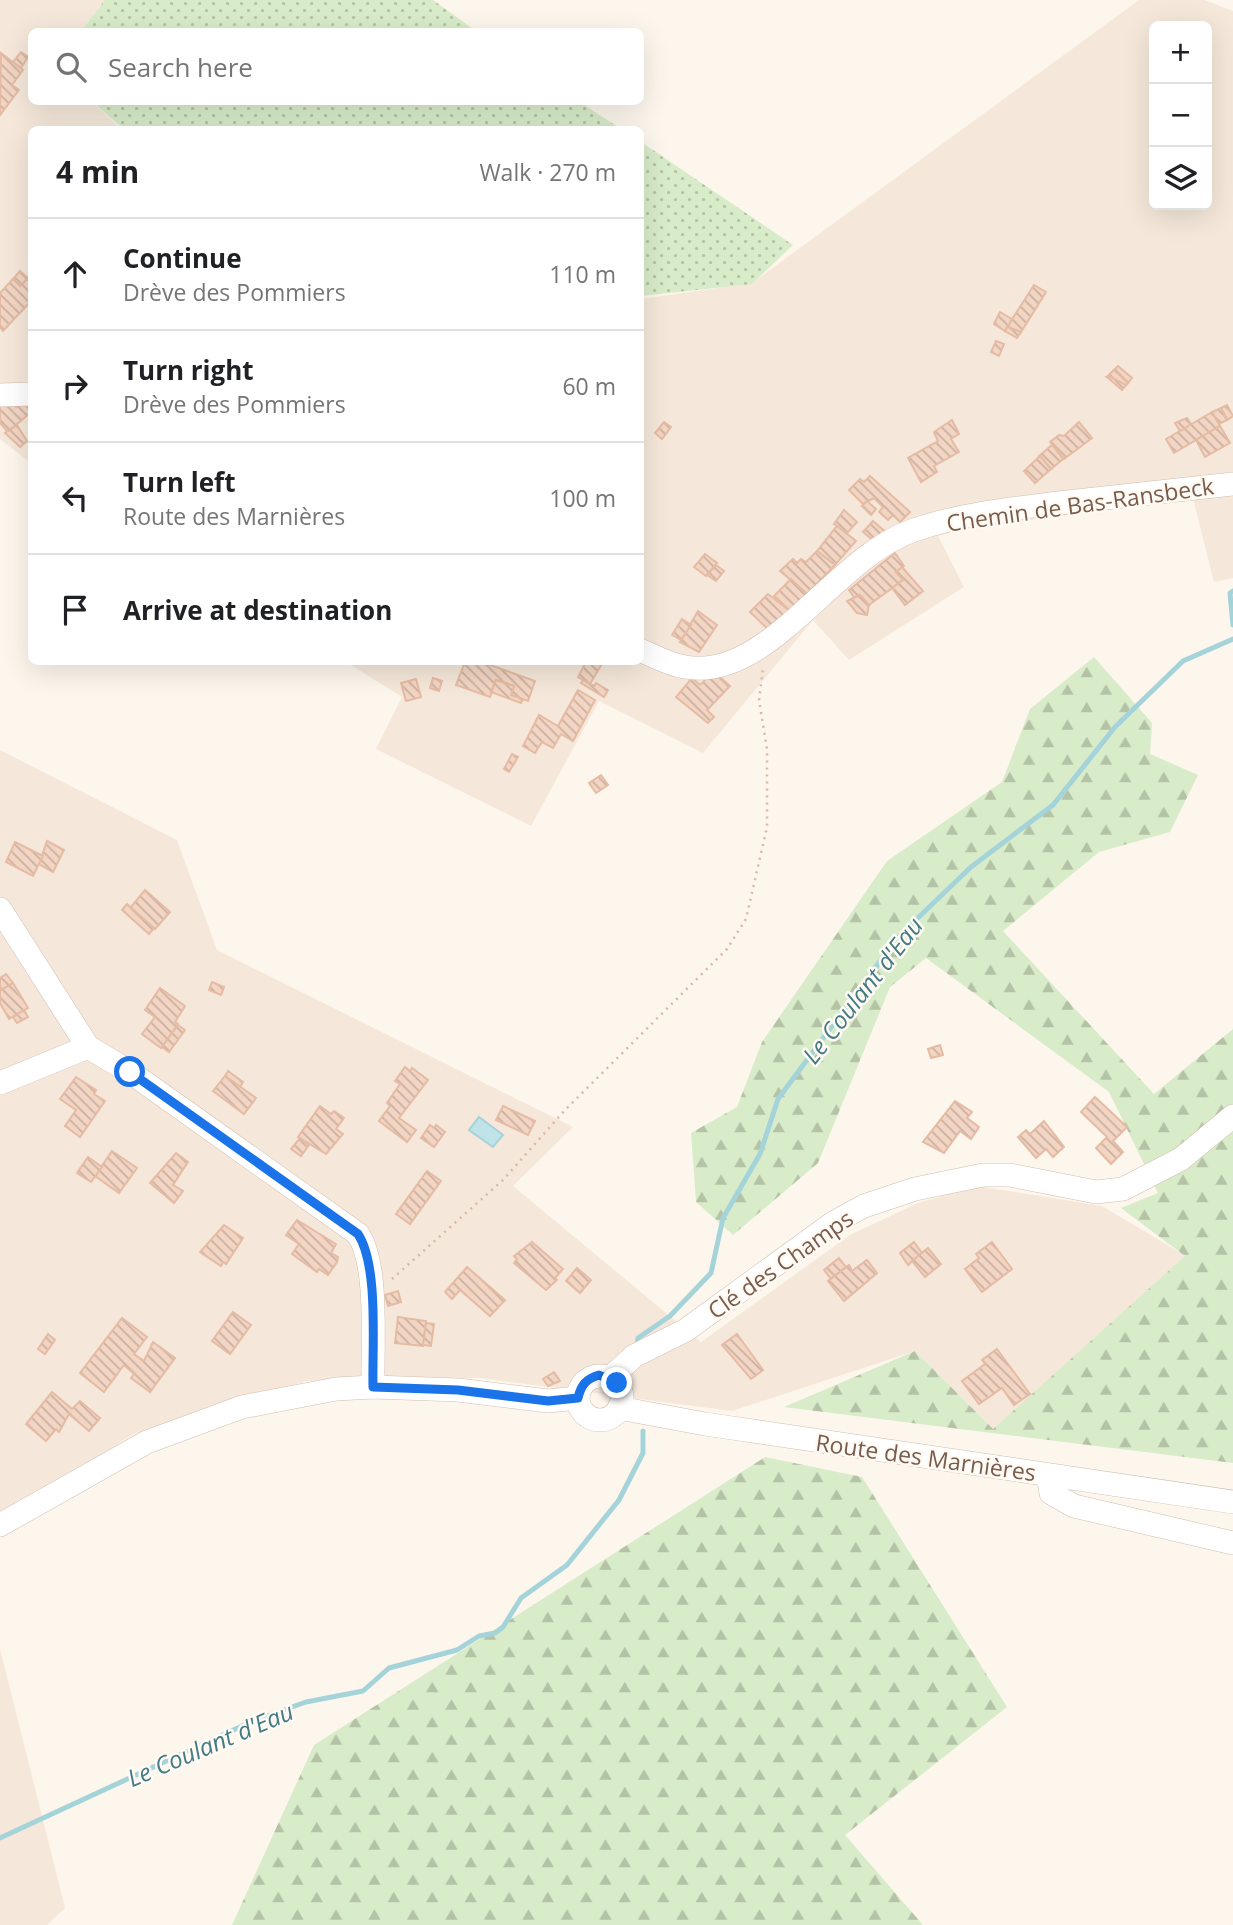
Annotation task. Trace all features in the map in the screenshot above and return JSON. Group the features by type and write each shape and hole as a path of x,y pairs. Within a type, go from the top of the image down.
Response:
{"street":[{"path":"0,395 28,394"},
{"name":"Chemin de Bas-Ransbeck","path":"644,652 685,667 712,668 738,661 755,652 838,577 895,537 913,530 975,513 1233,484"},
{"path":"0,909 88,1047 130,1072 358,1234 369,1256 373,1387"},
{"path":"0,1083 88,1047"},
{"name":"Clé des Champs","path":"610,1378 634,1356 686,1330 833,1223 864,1206 915,1189 983,1175 1010,1175 1096,1192 1123,1189 1181,1159 1233,1116"},
{"path":"0,1525 147,1442 242,1407 336,1389 373,1387 458,1390 548,1401 578,1398 580,1387 588,1379 599,1375 610,1378 621,1391 619,1408"},
{"name":"Route des Marnières","path":"578,1398 580,1408 595,1419 604,1419 619,1408 705,1424 1233,1502"},
{"path":"1048,1475 1051,1493 1074,1506 1233,1543"}],"path":[{"path":"371,1298 503,1180 565,1110 727,949 746,919 767,827 767,749 759,700 763,669 755,652"}],"shaded area":[{"path":"0,0 105,0 83,28 28,28 28,105 95,105 118,126 28,126 28,461 0,439"},
{"path":"1139,0 1205,0 1233,11 1233,578 1214,582 1193,498 970,528 938,536 964,587 849,660 813,620 703,753 599,701 531,826 376,749 402,697 351,665 644,665 644,299 752,283"},
{"path":"0,750 177,840 217,950 573,1127 513,1186 701,1342 850,1235 918,1203 977,1186 1102,1206 1186,1256 993,1429 915,1351 732,1411 480,1378 306,1381 134,1434 0,1518"},
{"path":"0,1649 65,1908 47,1925 0,1925"}],"green space":[{"path":"105,0 433,0 472,28 83,28"},
{"path":"96,105 585,105 616,126 120,126"},
{"path":"644,144 793,245 752,284 644,296"},
{"path":"1094,657 1152,723 1150,754 1198,775 1170,832 1099,852 1003,931 1154,1094 1233,1029 1233,1463 784,1407 915,1351 993,1429 1185,1256 1121,1208 1158,1193 1109,1092 926,958 890,987 818,1163 733,1235 696,1202 691,1133 737,1107 762,1042 887,861 1002,782 1030,709"},
{"path":"765,1457 862,1477 1007,1707 845,1835 923,1925 232,1925 314,1745"}],"water":[{"path":"479,1117 503,1135 493,1147 469,1130"}],"building":[{"path":"21,52 28,57 21,68 13,62"},
{"path":"1,53 23,70 12,85 19,90 0,115"},
{"path":"20,271 28,278 20,286 13,279"},
{"path":"28,278 28,304 3,331 0,327 0,293 13,279 20,286"},
{"path":"1034,285 1046,292 1021,332 1007,327"},
{"path":"1000,312 1012,319 1005,331 994,324"},
{"path":"1007,327 1021,332 1017,338 1005,331"},
{"path":"996,341 1004,344 999,356 991,352"},
{"path":"1118,366 1132,378 1128,383 1114,370"},
{"path":"1114,370 1128,383 1126,385 1107,377"},
{"path":"1107,377 1111,377 1126,385 1122,390"},
{"path":"22,401 28,408 28,415 8,432 0,423 0,406 3,403 7,406 12,402 16,407"},
{"path":"1227,405 1233,416 1227,420 1221,408"},
{"path":"1221,408 1227,420 1219,424 1212,412"},
{"path":"1212,412 1220,426 1174,453 1166,439"},
{"path":"1187,418 1191,424 1180,431 1175,423"},
{"path":"952,420 959,434 951,439 959,452 934,466 937,472 921,482 908,458 938,441 934,432"},
{"path":"664,422 671,427 662,439 655,433"},
{"path":"1079,422 1092,438 1064,459 1050,442 1059,435 1064,436"},
{"path":"17,425 27,441 20,447 5,433"},
{"path":"1220,426 1230,443 1205,457 1196,440"},
{"path":"1052,445 1063,459 1051,469 1039,456"},
{"path":"1040,456 1051,469 1035,483 1024,471"},
{"path":"870,476 910,512 900,522 893,515 888,520 879,512 883,507 874,498 863,504 849,490 860,479 864,482"},
{"path":"867,501 876,509 871,515 862,506"},
{"path":"844,510 857,522 847,533 834,524"},
{"path":"873,521 888,534 876,543 863,532"},
{"path":"837,526 856,541 835,565 817,551"},
{"path":"817,551 835,565 807,594 780,571 793,559 797,563 801,559 806,562"},
{"path":"895,553 904,566 896,572 903,580 869,605 860,595 855,599 849,590"},
{"path":"705,554 717,563 706,576 694,567"},
{"path":"716,565 724,571 716,581 707,575"},
{"path":"902,567 923,591 905,605 892,588 903,580 896,572"},
{"path":"791,579 807,594 790,611 774,596"},
{"path":"768,594 790,611 770,631 750,612"},
{"path":"860,595 869,605 867,615 857,613 847,601"},
{"path":"698,611 717,625 699,652 680,642"},
{"path":"682,619 691,625 681,640 672,635"},
{"path":"464,665 490,665 535,681 528,701 511,695 514,686 496,680 490,697 456,685"},
{"path":"584,665 601,665 590,684 578,677"},
{"path":"720,677 730,686 707,710 714,717 708,723 676,697 692,678 700,685 706,679"},
{"path":"433,678 442,681 439,691 430,688"},
{"path":"416,679 421,697 406,701 401,683"},
{"path":"496,680 514,686 511,695 523,699 521,703 491,692"},
{"path":"583,680 608,690 604,697 581,683"},
{"path":"578,690 595,700 573,741 561,734 553,748 542,742 535,753 523,746 539,715 558,726"},
{"path":"512,754 518,757 509,772 504,769"},
{"path":"601,775 608,785 596,793 589,783"},
{"path":"47,841 64,850 53,872 39,864"},
{"path":"15,842 43,856 33,876 6,862"},
{"path":"145,890 170,912 155,929 130,908"},
{"path":"127,904 154,928 149,934 122,910"},
{"path":"6,974 13,983 0,991 0,978"},
{"path":"212,982 224,987 221,995 209,990"},
{"path":"13,983 28,1008 9,1019 0,1003 0,991"},
{"path":"160,988 185,1006 175,1022 178,1024 161,1048 142,1034 155,1017 145,1010"},
{"path":"24,1010 28,1017 17,1023 13,1017"},
{"path":"178,1025 185,1030 169,1052 162,1047"},
{"path":"940,1045 943,1055 931,1058 928,1049"},
{"path":"405,1067 410,1071 412,1068 428,1080 399,1118 416,1130 407,1142 379,1121 390,1106 387,1103 400,1084 395,1081"},
{"path":"228,1071 243,1082 240,1087 225,1076"},
{"path":"225,1076 256,1098 244,1114 213,1091"},
{"path":"76,1077 96,1090 94,1094 105,1101 80,1137 65,1126 76,1110 60,1099"},
{"path":"1095,1097 1127,1127 1113,1141 1123,1152 1111,1164 1096,1148 1107,1137 1081,1112"},
{"path":"955,1101 972,1112 967,1118 979,1127 971,1139 960,1131 944,1153 923,1142"},
{"path":"320,1106 331,1114 334,1111 344,1118 336,1129 343,1134 326,1154 298,1137"},
{"path":"503,1106 535,1121 528,1135 496,1120"},
{"path":"1044,1121 1064,1147 1053,1157 1046,1149 1036,1158 1018,1137 1026,1130 1030,1134"},
{"path":"430,1125 434,1128 436,1125 445,1132 434,1147 421,1138"},
{"path":"300,1138 309,1145 301,1156 291,1149"},
{"path":"112,1151 137,1168 119,1193 95,1176"},
{"path":"176,1153 188,1162 173,1185 183,1191 174,1203 150,1183"},
{"path":"88,1157 102,1167 91,1182 77,1173"},
{"path":"427,1171 441,1181 410,1224 396,1214"},
{"path":"297,1220 336,1244 331,1253 338,1257 337,1262 328,1275 319,1269 317,1272 292,1254 299,1244 286,1235"},
{"path":"224,1225 243,1238 226,1264 223,1262 221,1266 200,1252"},
{"path":"532,1242 563,1269 555,1278 557,1280 546,1290 514,1263 517,1259 514,1256"},
{"path":"914,1242 922,1253 908,1265 900,1253"},
{"path":"992,1242 1012,1269 982,1292 965,1269 979,1258 976,1254"},
{"path":"928,1248 941,1264 925,1277 912,1261"},
{"path":"839,1258 846,1267 831,1279 824,1270"},
{"path":"867,1260 877,1273 844,1301 828,1281 849,1265 852,1271"},
{"path":"467,1267 505,1300 490,1316 460,1290 452,1299 445,1292"},
{"path":"577,1268 591,1280 580,1293 566,1281"},
{"path":"398,1291 401,1302 388,1306 385,1295"},
{"path":"233,1312 251,1325 230,1354 212,1341"},
{"path":"398,1317 426,1321 423,1346 395,1343"},
{"path":"122,1318 147,1337 134,1354 144,1361 153,1342 175,1358 150,1392 131,1378 134,1374 124,1365 104,1392 80,1373"},
{"path":"426,1323 434,1324 431,1346 423,1345"},
{"path":"48,1334 55,1340 45,1354 38,1349"},
{"path":"737,1334 763,1370 751,1379 722,1345"},
{"path":"997,1349 1030,1394 1014,1405 1002,1388 979,1404 962,1381 985,1364 982,1360"},
{"path":"554,1372 560,1381 548,1386 543,1379"},
{"path":"52,1392 72,1409 80,1401 100,1418 89,1431 69,1414 59,1432 56,1429 46,1441 26,1424"}],"waterway":[{"name":"Le Coulant d'Eau","path":"1233,591 1230,593 1233,625"},
{"name":"Le Coulant d'Eau","path":"637,1347 638,1338 670,1316 711,1273 723,1218 760,1154 778,1099 898,937 971,867 1053,805 1115,727 1183,661 1233,639"},
{"name":"Le Coulant d'Eau","path":"0,1838 255,1720 306,1702 363,1691 389,1668 457,1650 479,1636 495,1633 503,1627 521,1598 567,1565 619,1500 643,1453 643,1431"}],"route":[{"path":"130,1072 286,1186 358,1234 369,1256 373,1387 458,1390 548,1401 578,1398 580,1387 588,1379 599,1375 617,1383"}]}
